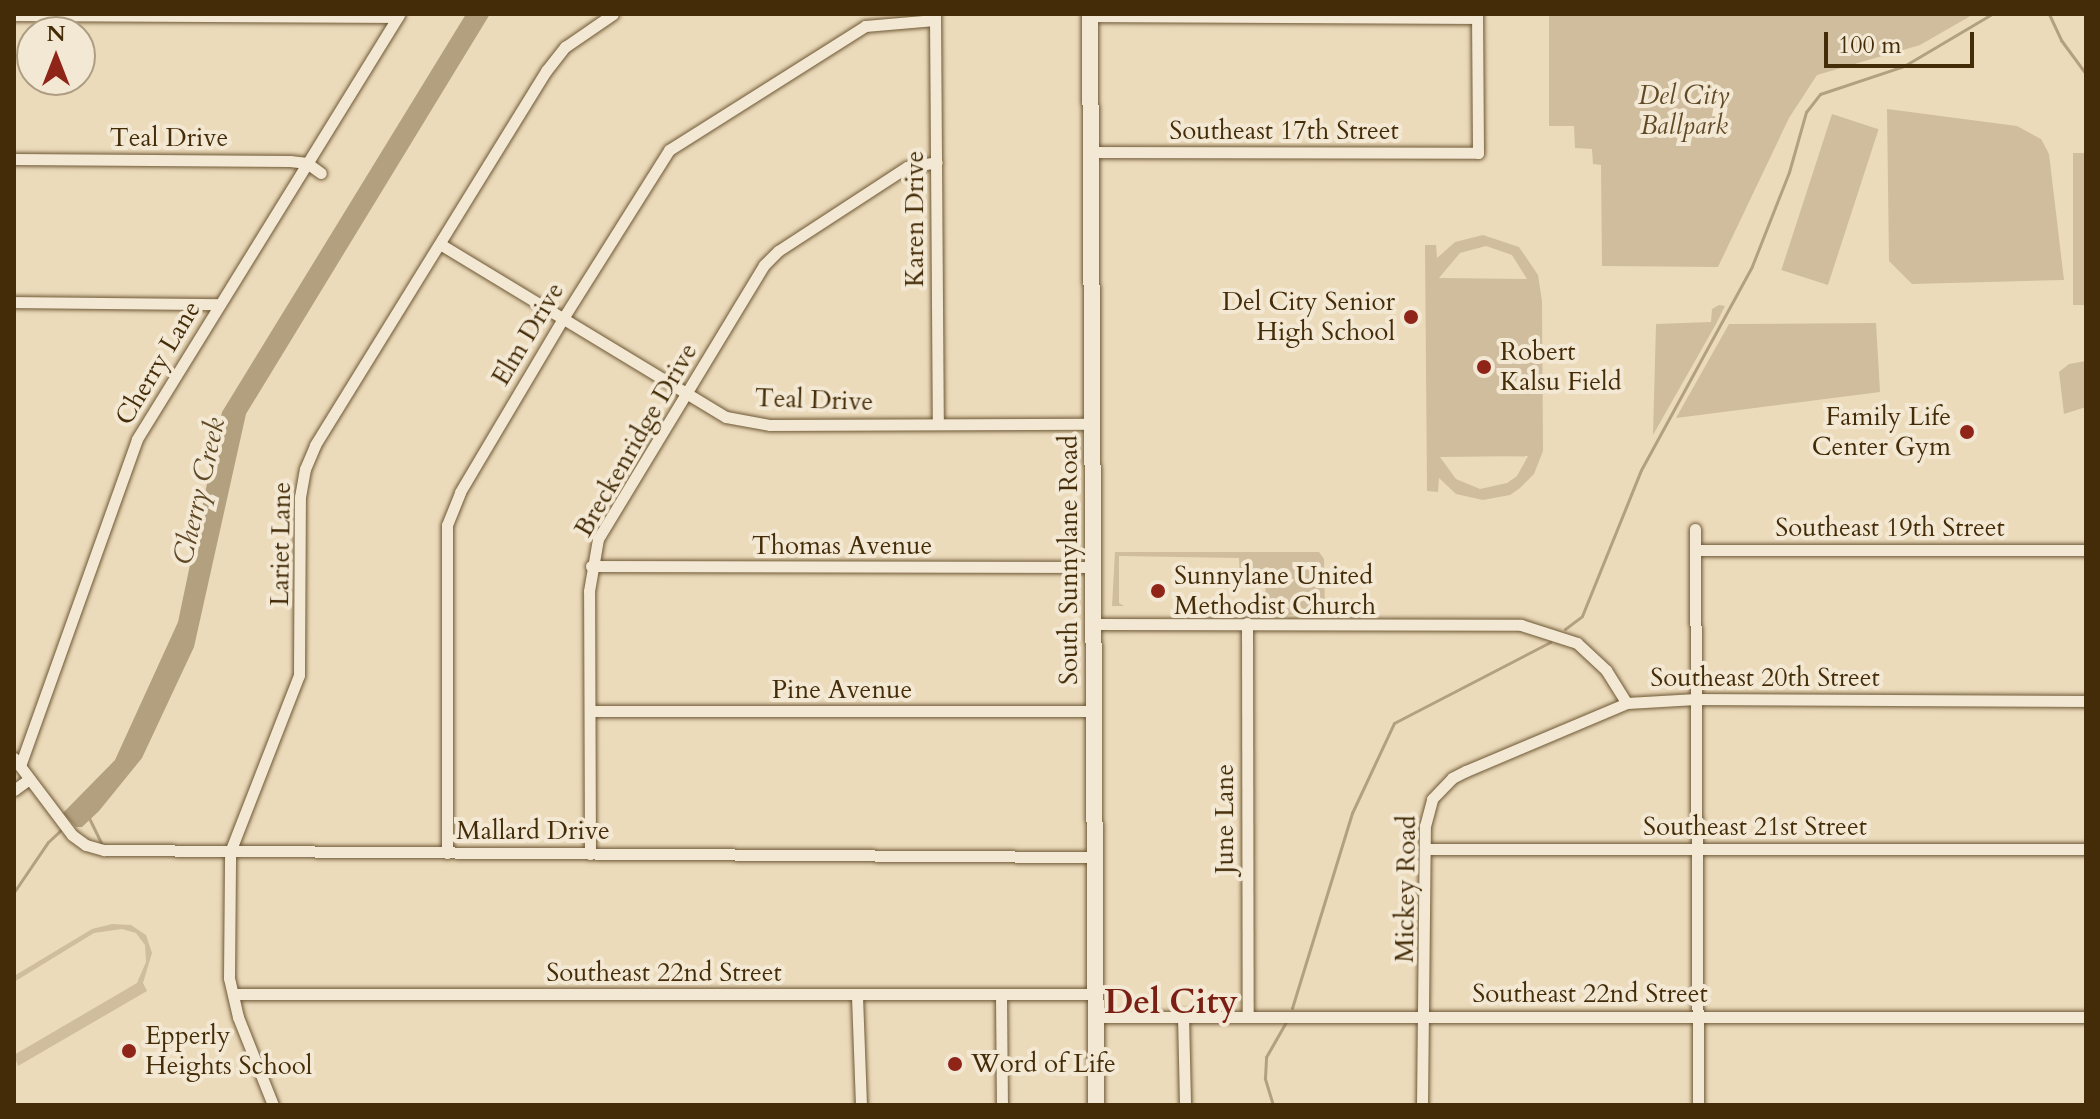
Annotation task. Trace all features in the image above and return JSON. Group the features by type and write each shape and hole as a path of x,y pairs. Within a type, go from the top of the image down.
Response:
{"main road":[{"name":"South Sunnylane Road","path":"1090,15 1096,1105"}],"street":[{"name":"Lariet Lane","path":"273,1105 233,994 229,966 230,852 299,675 300,497 305,469 315,445 557,55 613,14"},
{"path":"14,15 398,15"},
{"name":"Cherry Lane","path":"17,762 130,454 398,15"},
{"path":"1090,15 1477,16"},
{"name":"Southeast 17th Street","path":"1090,152 1478,153 1477,16"},
{"name":"Karen Drive","path":"935,17 938,424"},
{"name":"Elm Drive","path":"447,853 447,525 460,492 562,320 669,150 865,26 935,17"},
{"name":"Teal Drive","path":"14,159 307,163"},
{"name":"Breckenridge Drive","path":"590,854 591,566 609,520 764,265 778,251 907,167 937,162"},
{"path":"307,163 321,173"},
{"name":"Teal Drive","path":"440,244 726,417 770,425 1092,424"},
{"path":"14,302 219,304"},
{"path":"1695,529 1698,1105"},
{"name":"Southeast 19th Street","path":"1695,550 2086,550"},
{"name":"Thomas Avenue","path":"591,566 1092,567"},
{"name":"June Lane","path":"1247,623 1248,1015"},
{"name":"Southeast 20th Street","path":"1093,624 1500,623 1536,628 1570,640 1593,655 1627,703 1696,699 2086,701"},
{"name":"Mickey Road","path":"1422,1105 1427,809 1439,789 1452,778 1627,703"},
{"name":"Pine Avenue","path":"590,711 1094,711"},
{"name":"Mallard Drive","path":"17,762 72,835 86,845 104,850 1094,857"},
{"path":"14,790 29,779"},
{"name":"Southeast 21st Street","path":"1425,849 2086,849"},
{"name":"Southeast 22nd Street","path":"233,994 1094,994"},
{"path":"1001,994 1002,1105"},
{"path":"857,996 861,1105"},
{"path":"1183,1015 1185,1105"},
{"name":"Southeast 22nd Street","path":"1094,1017 2086,1017"}],"green space":[{"name":"Del City Ballpark","path":"1549,14 1974,14 1920,45 1817,75 1789,118 1718,267 1602,266 1601,165 1593,164 1592,149 1575,148 1574,126 1549,126"},
{"path":"1887,109 2017,126 2041,139 2049,154 2064,280 1912,284 1889,261"},
{"path":"1832,114 1879,129 1828,285 1781,270"},
{"path":"2073,153 2086,153 2086,305 2073,305"},
{"name":"Robert Kalsu Field","path":"1483,235 1519,247 1538,275 1542,301 1543,451 1534,474 1520,488 1510,495 1483,500 1456,494 1439,478 1438,492 1427,491 1425,245 1436,245 1437,258 1455,242","holes":["1486,246 1512,255 1527,279 1439,278 1460,253","1528,456 1517,476 1507,483 1480,489 1456,479 1440,457"]},
{"path":"1725,306 1653,435 1656,324 1711,322 1712,309"},
{"path":"1876,323 1880,392 1676,418 1729,324"},
{"path":"2086,361 2086,407 2064,414 2059,372 2069,364"},
{"path":"1115,552 1319,552 1324,559 1325,611 1319,617 1304,617 1301,614 1266,617 1265,575 1240,579 1239,558 1119,556 1119,603 1124,606 1112,606"},
{"path":"112,924 131,925 146,935 152,953 143,983 147,991 18,1066 14,1055 137,983 146,962 145,945 136,933 122,929 94,933 14,982 14,976 92,929"}],"shaded area":[{"path":"466,14 490,14 246,414 194,647 142,758 99,811 82,827 76,827 63,813 115,760 178,622 222,412"}],"waterway":[{"path":"1565,629 1582,616 1641,470 1752,266 1789,172 1806,112 1820,94 1904,66 1992,14"},
{"path":"2049,14 2061,40 2086,74"},
{"path":"1292,1008 1352,813 1394,723 1550,642"},
{"path":"89,818 101,843"},
{"name":"Cherry Creek","path":"14,892 48,842 62,829"},
{"path":"1273,1105 1265,1078 1266,1057 1286,1022"}],"place":[{"name":"Del City Senior High School","path":"1411,317"},
{"name":"Robert Kalsu Field","path":"1484,367"},
{"name":"Family Life Center Gym","path":"1967,432"},
{"name":"Sunnylane United Methodist Church","path":"1158,591"},
{"name":"Epperly Heights School","path":"129,1051"},
{"name":"Word of Life","path":"955,1064"}],"district":[{"name":"Del City","path":"1171,1003"}]}
